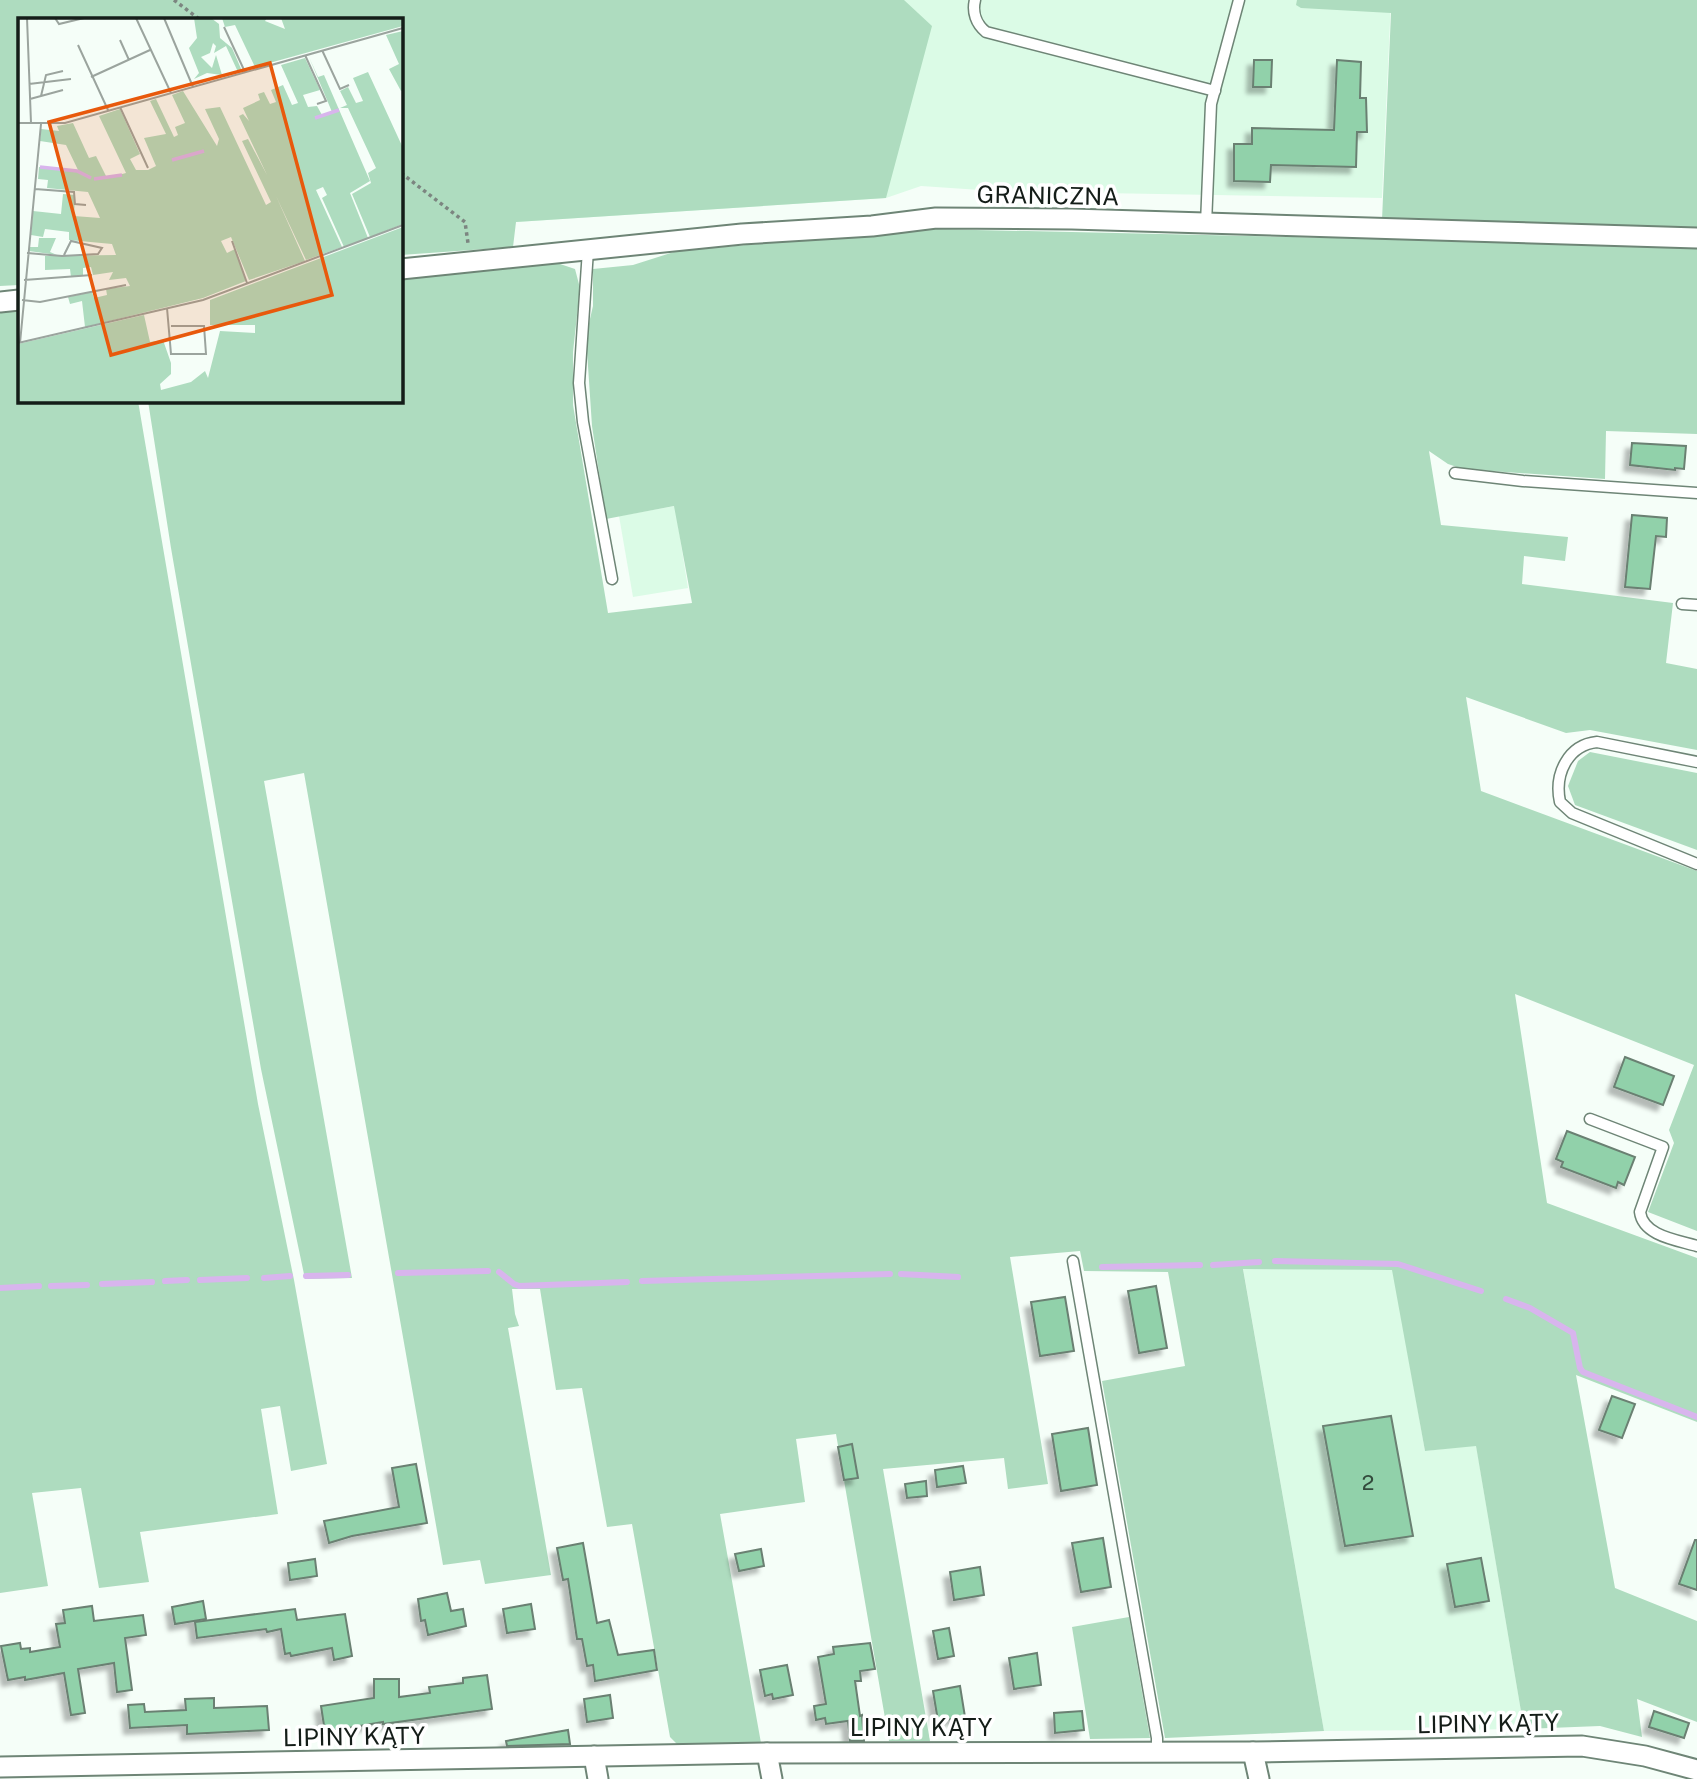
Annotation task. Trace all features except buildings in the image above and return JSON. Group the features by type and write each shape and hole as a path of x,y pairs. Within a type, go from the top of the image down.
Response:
{"street":[{"name":"GRANICZNA","path":"402,269 742,234 872,226 936,218 1072,219 1697,238"},
{"path":"0,302 18,300"},
{"name":"LIPINY KĄTY","path":"0,1767 197,1771 594,1756 1253,1752 1582,1746 1645,1756 1697,1770"},
{"path":"1253,1752 1259,1779"},
{"path":"766,1753 772,1779"},
{"path":"594,1756 598,1779"}],"lane":[{"path":"975,0 973,8 979,26 986,32 1214,91"},
{"path":"1206,224 1211,104 1239,0"},
{"path":"588,250 579,383 583,422 612,579"},
{"path":"1455,473 1523,481 1697,493"},
{"path":"1682,604 1697,605"},
{"path":"1697,762 1597,742 1587,743 1573,751 1560,775 1558,793 1560,802 1572,813 1697,864"},
{"path":"1590,1119 1663,1147 1640,1212 1641,1222 1651,1231 1697,1246"},
{"path":"1073,1261 1155,1724 1157,1752"}],"path":[{"path":"174,0 198,18"},
{"path":"402,174 465,222 471,263"}],"shaded area":[{"path":"0,0 904,0 932,26 886,198 516,222 513,247 402,255 402,18 18,18 18,285 0,286"},
{"path":"534,0 1391,0 1382,198 995,191 921,186 886,198 516,222"},
{"path":"1297,0 1697,0 1697,229 1382,220 1391,13 1301,8 1296,5"},
{"path":"933,229 1697,246 1697,434 1606,431 1605,479 1463,469 1448,464 1429,451 1441,525 1568,537 1565,561 1524,556 1522,584 1673,603 1666,663 1697,669 1697,750 1590,730 1566,733 1466,697 1481,791 1697,871 1697,1231 1648,1212 1674,1143 1669,1130 1694,1065 1515,994 1547,1203 1697,1258 1697,1422 1576,1375 1615,1588 1697,1621 1697,1722 1637,1699 1642,1737 1600,1726 1524,1729 1476,1446 1425,1451 1392,1270 1243,1269 1324,1731 1165,1738 1102,1381 1185,1366 1168,1272 1084,1271 1080,1251 1010,1257 1048,1484 1008,1489 1004,1458 883,1469 930,1741 889,1741 836,1434 796,1439 805,1502 720,1514 761,1743 677,1744 670,1737 632,1524 607,1527 582,1388 556,1390 540,1289 512,1289 519,1326 508,1328 551,1575 485,1584 480,1560 443,1565 304,773 264,781 352,1278 305,1279 261,1069 148,402 402,402 402,276 557,263 575,269 580,288 573,352 573,405 608,613 692,603 674,506 606,519 592,426 586,336 593,306 593,269 633,265 677,251"},
{"path":"18,309 18,402 138,402 258,1104 294,1280 327,1464 291,1471 280,1406 261,1409 278,1514 140,1532 149,1582 99,1588 81,1488 32,1493 48,1586 0,1593 0,310"},
{"path":"675,506 688,588 633,597 619,516"},
{"path":"1590,752 1697,773 1697,850 1575,805 1568,786 1578,761"},
{"path":"1243,1268 1393,1270 1425,1451 1476,1445 1524,1729 1324,1731"},
{"path":"1129,1617 1150,1738 1090,1739 1072,1627"}],"waterway":[{"path":"1275,1261 1398,1264 1481,1291"},
{"path":"1213,1265 1259,1262"},
{"path":"1102,1267 1200,1265"},
{"path":"398,1273 488,1271"},
{"path":"499,1272 519,1286 627,1282"},
{"path":"642,1281 890,1274"},
{"path":"901,1274 958,1277"},
{"path":"306,1276 348,1275"},
{"path":"264,1278 290,1276"},
{"path":"200,1280 247,1278"},
{"path":"165,1281 187,1280"},
{"path":"102,1284 152,1282"},
{"path":"51,1286 87,1285"},
{"path":"0,1288 39,1286"},
{"path":"1506,1299 1530,1308 1573,1333 1583,1372 1697,1417"}]}
